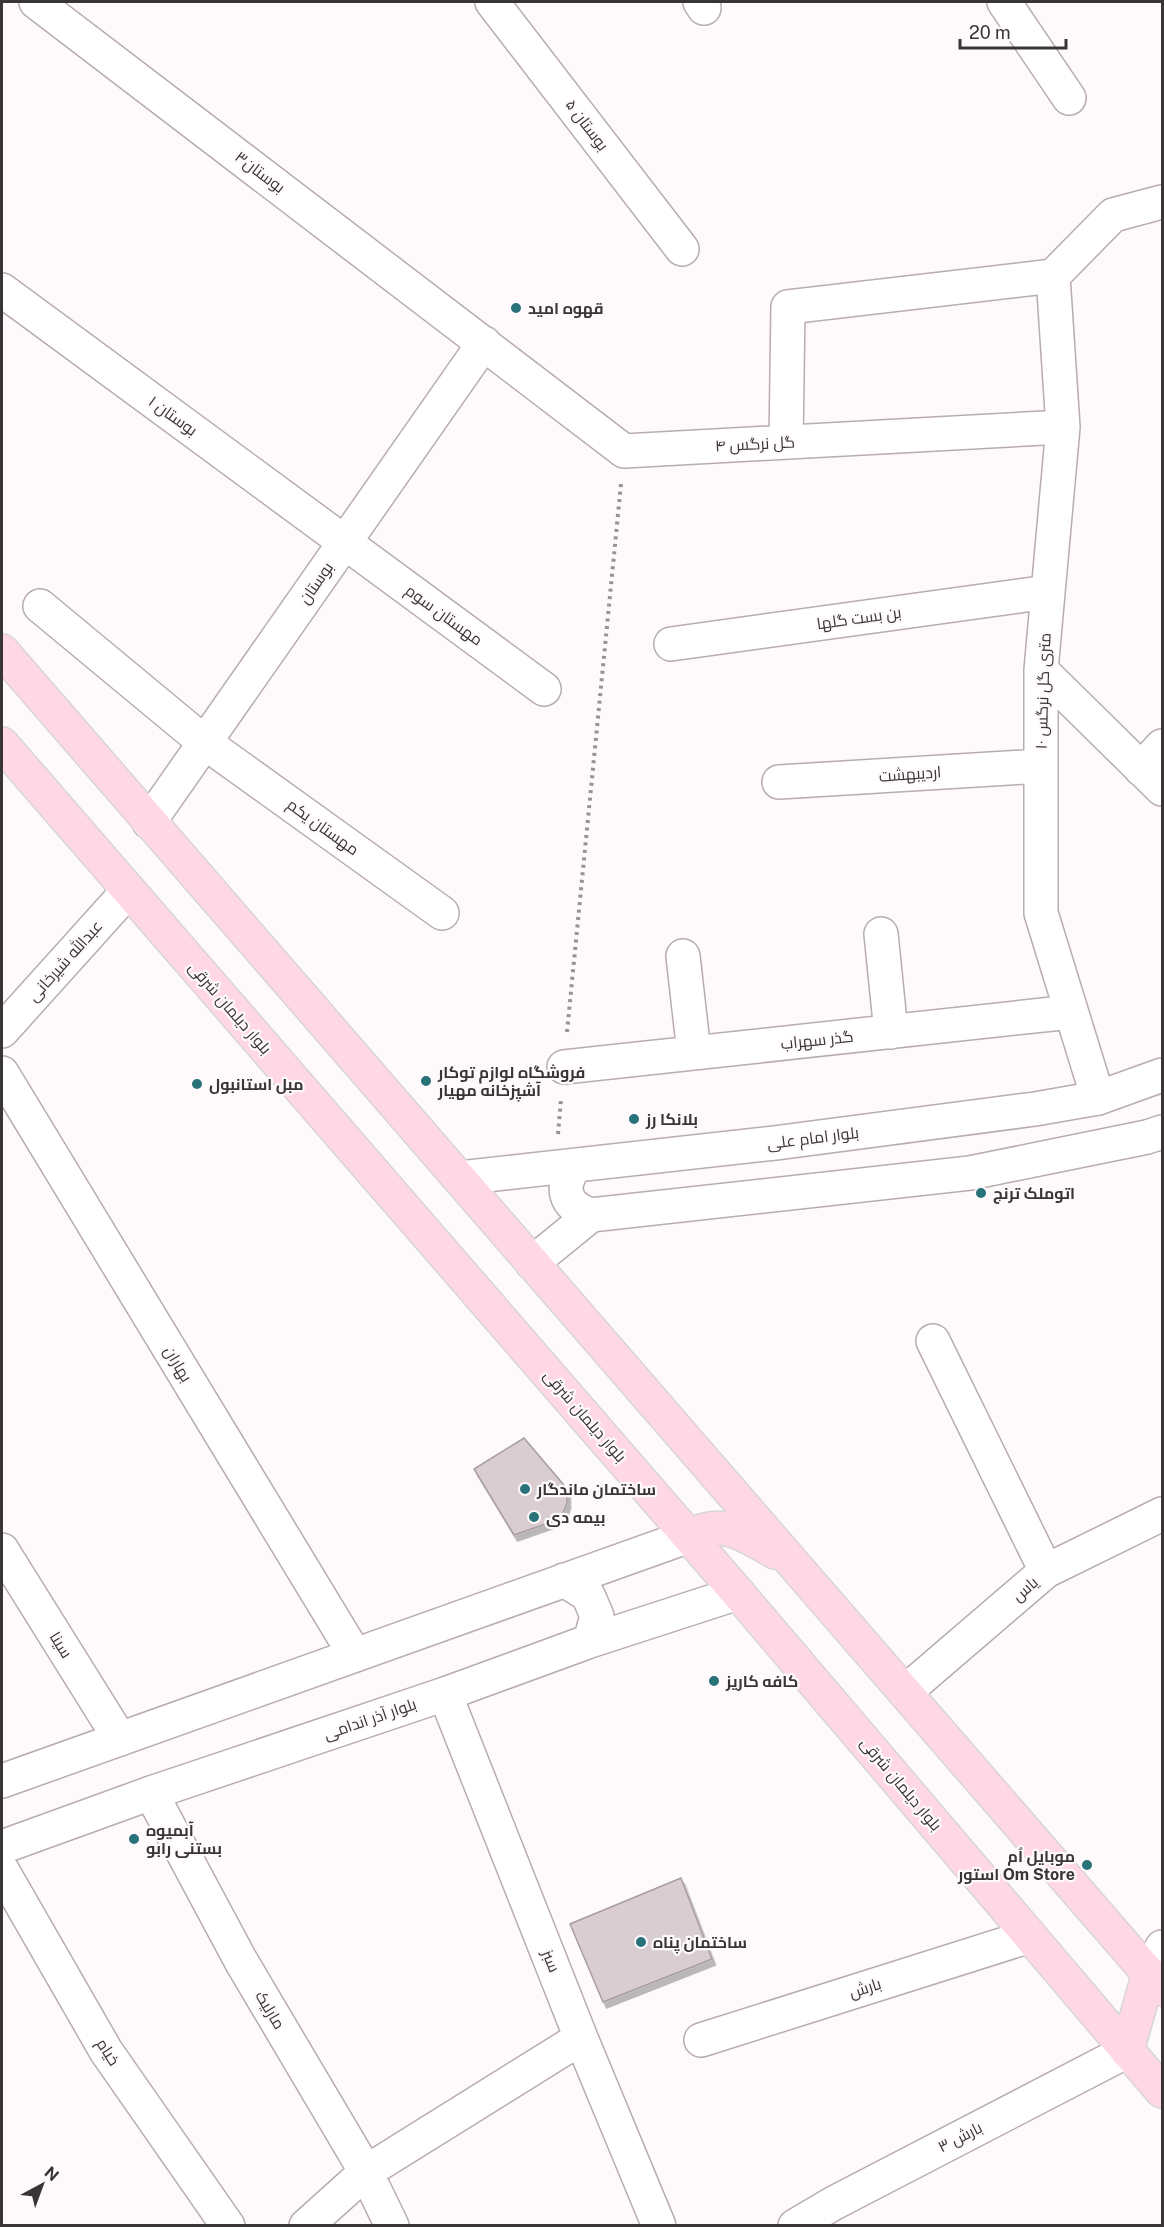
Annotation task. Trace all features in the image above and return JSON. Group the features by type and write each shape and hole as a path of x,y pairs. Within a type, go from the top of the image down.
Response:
{"main road":[{"path":"2,651 905,1692 1158,1970 1127,2051"},
{"name":"بلوار دیلمان شرقی","path":"2,744 689,1536 1162,2091"},
{"path":"689,1536 705,1528 728,1528 751,1538 792,1562"}],"street":[{"name":"بوستان۳","path":"36,2 484,343"},
{"name":"بوستان ۵","path":"492,2 682,249"},
{"path":"1004,2 1069,98"},
{"path":"786,442 788,306 1053,276 1113,215 1162,202"},
{"name":"۱۰ متری گل نرگس","path":"1053,276 1063,428 1041,670 1041,913 1098,1098"},
{"name":"بوستان ۱","path":"2,290 345,542"},
{"path":"484,343 624,451"},
{"name":"بوستان","path":"148,822 484,343"},
{"name":"گل نرگس ۴","path":"624,451 1063,428"},
{"name":"مهستان سوم","path":"345,542 544,689"},
{"name":"بن بست گلها","path":"671,644 1048,592"},
{"name":"مهستان یکم","path":"40,606 204,742 442,913"},
{"path":"1041,670 1155,768"},
{"name":"اردیبهشت","path":"779,782 1041,766"},
{"name":"عبدالله شیرخانی","path":"2,1031 128,891"},
{"path":"881,934 891,1032"},
{"path":"683,956 694,1053"},
{"name":"گذر سهراب","path":"564,1067 1071,1012"},
{"name":"بهاران","path":"2,1073 355,1655"},
{"name":"بلوار امام علی","path":"460,1178 811,1138 1035,1109 1098,1098 1162,1075"},
{"path":"566,1166 567,1197 582,1212 591,1215 970,1173 1162,1132"},
{"path":"532,1263 591,1215"},
{"path":"933,1341 1046,1571"},
{"name":"یاس","path":"905,1692 1046,1571 1162,1514"},
{"path":"2,1781 689,1536"},
{"name":"سینا","path":"2,1550 120,1739"},
{"path":"564,1580 588,1595 597,1616 590,1641"},
{"name":"بلوار آذر اندامی","path":"2,1847 151,1793 446,1694 590,1641 738,1593"},
{"name":"سبز","path":"446,1694 581,2038 660,2226"},
{"name":"مارلیک","path":"151,1793 242,1961 366,2172 392,2226"},
{"name":"خیام","path":"2,1870 106,2050 228,2226"},
{"name":"بارش","path":"701,2040 1030,1936"},
{"path":"306,2226 366,2172 581,2038"},
{"name":"بارش ۳","path":"795,2226 840,2214 1127,2051"}],"path":[{"path":"566,1166 564,1067 624,451"}],"building":[{"name":"ساختمان ماندگار","path":"524,1438 563,1484 567,1493 567,1503 557,1520 514,1535 474,1469"},
{"name":"ساختمان پناه","path":"681,1878 712,1959 603,2002 570,1924"}],"place":[{"name":"قهوه امید","path":"516,308"},
{"name":"فروشگاه لوازم توکار آشپزخانه مهیار","path":"426,1081"},
{"name":"مبل استانبول","path":"197,1084"},
{"name":"بلانکا رز","path":"634,1119"},
{"name":"اتوملک ترنج","path":"981,1193"},
{"name":"ساختمان ماندگار","path":"525,1489"},
{"name":"بیمه دی","path":"534,1517"},
{"name":"کافه کاریز","path":"714,1681"},
{"name":"آبمیوه بستنی رابو","path":"134,1839"},
{"name":"موبایل اُم استور Om Store","path":"1087,1865"},
{"name":"ساختمان پناه","path":"641,1942"}]}
